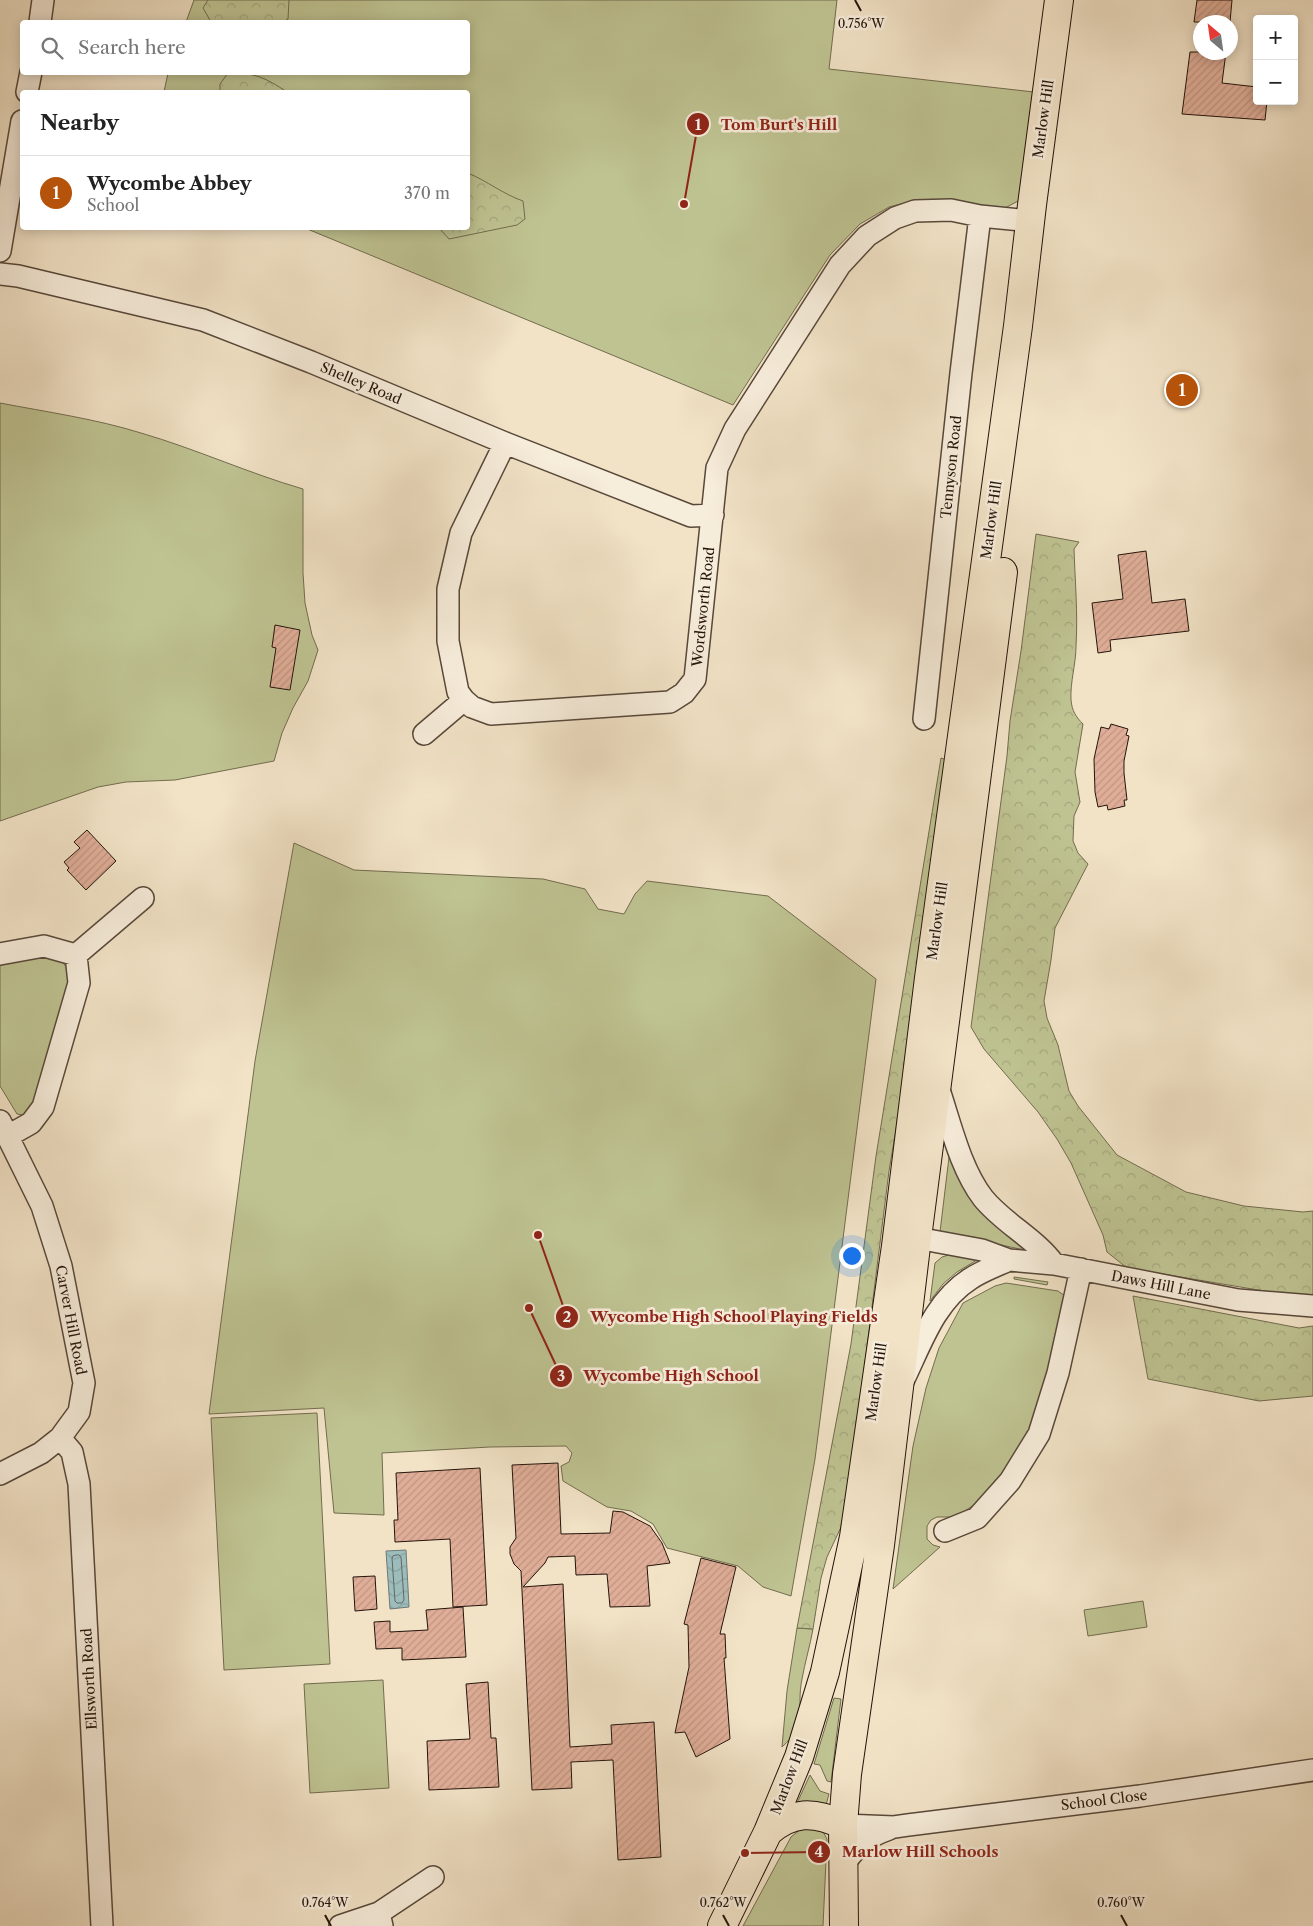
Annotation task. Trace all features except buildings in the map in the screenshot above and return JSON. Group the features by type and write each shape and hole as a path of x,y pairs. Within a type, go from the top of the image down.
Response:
{"main road":[{"name":"Marlow Hill","path":"844,1926 842,1825 847,1774 869,1628 901,1385 907,1242 929,978 1015,345 1059,0"},
{"name":"Marlow Hill","path":"722,1926 768,1832 799,1757 827,1662 854,1537 907,1242 938,1087 1078,0"},
{"name":"Marlow Hill","path":"768,1832 779,1822 792,1817 816,1816 829,1818 842,1825"}],"street":[{"path":"40,20 44,0"},
{"path":"28,90 31,75"},
{"path":"0,251 20,133"},
{"name":"Wordsworth Road","path":"464,700 472,707 491,714 657,704 670,702 684,693 694,679 717,468 735,429 840,265 867,236 895,218 915,211 951,210 980,216 1030,221"},
{"name":"Tennyson Road","path":"924,719 980,216"},
{"name":"Shelley Road","path":"0,274 18,276 203,320 320,366 505,444 691,516 713,515"},
{"path":"424,734 464,700 458,692 448,641 448,589 461,533 505,444"},
{"path":"0,954 44,946 76,955 143,898"},
{"name":"Carver Hill Road","path":"0,1474 42,1453 60,1438 79,1412 84,1383 61,1266 42,1206 4,1128 30,1123 43,1107 79,983 76,955"},
{"path":"938,1087 960,1154 983,1197 995,1210 1046,1252 1054,1264"},
{"name":"Daws Hill Lane","path":"907,1242 982,1250 1008,1260 1054,1264 1238,1300 1313,1306"},
{"path":"901,1385 936,1313 950,1295 969,1279 1008,1260"},
{"path":"945,1531 977,1518 1010,1481 1039,1434 1058,1373 1081,1269"},
{"name":"Ellsworth Road","path":"60,1438 72,1452 79,1484 102,1926"},
{"name":"School Close","path":"842,1825 894,1827 1140,1796 1313,1770"},
{"name":"School Close","path":"843,1865 858,1845 867,1838 894,1827"},
{"path":"340,1926 380,1920 433,1877"}],"green space":[{"path":"194,0 837,0 829,69 1034,92 1020,200 1005,208 938,200 912,201 889,207 860,224 830,255 733,405 310,230 470,230 470,90 164,90 168,75 470,75 470,20 187,20"},
{"path":"208,0 289,0 288,19 286,20 210,20 203,8"},
{"path":"227,75 253,75 273,83 284,90 220,90 220,84"},
{"path":"470,174 523,201 525,219 517,225 449,239 441,230 470,230"},
{"path":"0,403 124,428 182,446 303,489 305,603 312,635 318,650 308,681 282,733 274,761 175,780 126,782 98,787 0,821"},
{"path":"1036,534 1079,542 1074,549 1077,634 1071,700 1075,714 1083,724 1075,772 1080,802 1074,816 1073,841 1078,853 1088,864 1055,928 1044,1001 1047,1018 1058,1045 1069,1091 1078,1106 1117,1155 1186,1192 1244,1206 1303,1212 1313,1211 1313,1297 1306,1298 1127,1268 1107,1252 1103,1235 1071,1163 1057,1139 1038,1112 984,1049 971,1027"},
{"path":"941,758 947,760 909,1051 889,1171 852,1467 842,1525 827,1557 821,1578 813,1629 797,1628 851,1344 876,1156"},
{"path":"294,843 354,870 543,879 585,889 598,909 624,914 635,894 647,881 768,896 876,979 815,1459 791,1596 763,1587 738,1566 667,1548 653,1524 631,1511 607,1507 563,1481 561,1466 569,1462 572,1453 566,1446 490,1447 382,1453 384,1515 334,1513 324,1408 209,1414 255,1061"},
{"path":"54,954 72,976 31,1110 23,1115 17,1114 0,1086 0,958"},
{"path":"950,1149 1034,1252 940,1232"},
{"path":"952,1254 976,1258 977,1260 957,1272 943,1284 930,1301 935,1263 942,1257"},
{"path":"1014,1277 1048,1282 1047,1285 1014,1279"},
{"path":"1006,1283 1058,1291 1065,1296 1062,1326 1034,1428 987,1496 956,1517 937,1517 931,1520 927,1526 927,1539 933,1545 940,1547 893,1589 913,1446 926,1388 939,1348 963,1303 995,1286"},
{"path":"1133,1296 1299,1328 1313,1326 1313,1396 1259,1401 1148,1379"},
{"path":"317,1413 330,1664 224,1670 211,1418"},
{"path":"1143,1601 1147,1627 1088,1636 1084,1610"},
{"path":"797,1628 813,1629 800,1689 800,1715 798,1723 790,1739 782,1747 787,1691"},
{"path":"383,1680 389,1788 310,1793 304,1684"},
{"path":"834,1698 841,1699 831,1782 827,1781 820,1765 814,1764"},
{"path":"810,1775 820,1791 829,1794 826,1805 797,1803"},
{"path":"810,1825 822,1830 827,1839 823,1926 743,1926 791,1837"}],"water":[{"path":"406,1550 409,1607 390,1609 386,1551"}],"place":[{"name":"Tom Burt's Hill","path":"684,204"},
{"name":"Wycombe Abbey","path":"1182,390"},
{"name":"Wycombe High School Playing Fields","path":"538,1235"},
{"name":"Wycombe High School","path":"529,1308"},
{"name":"Marlow Hill Schools","path":"745,1853"}]}
